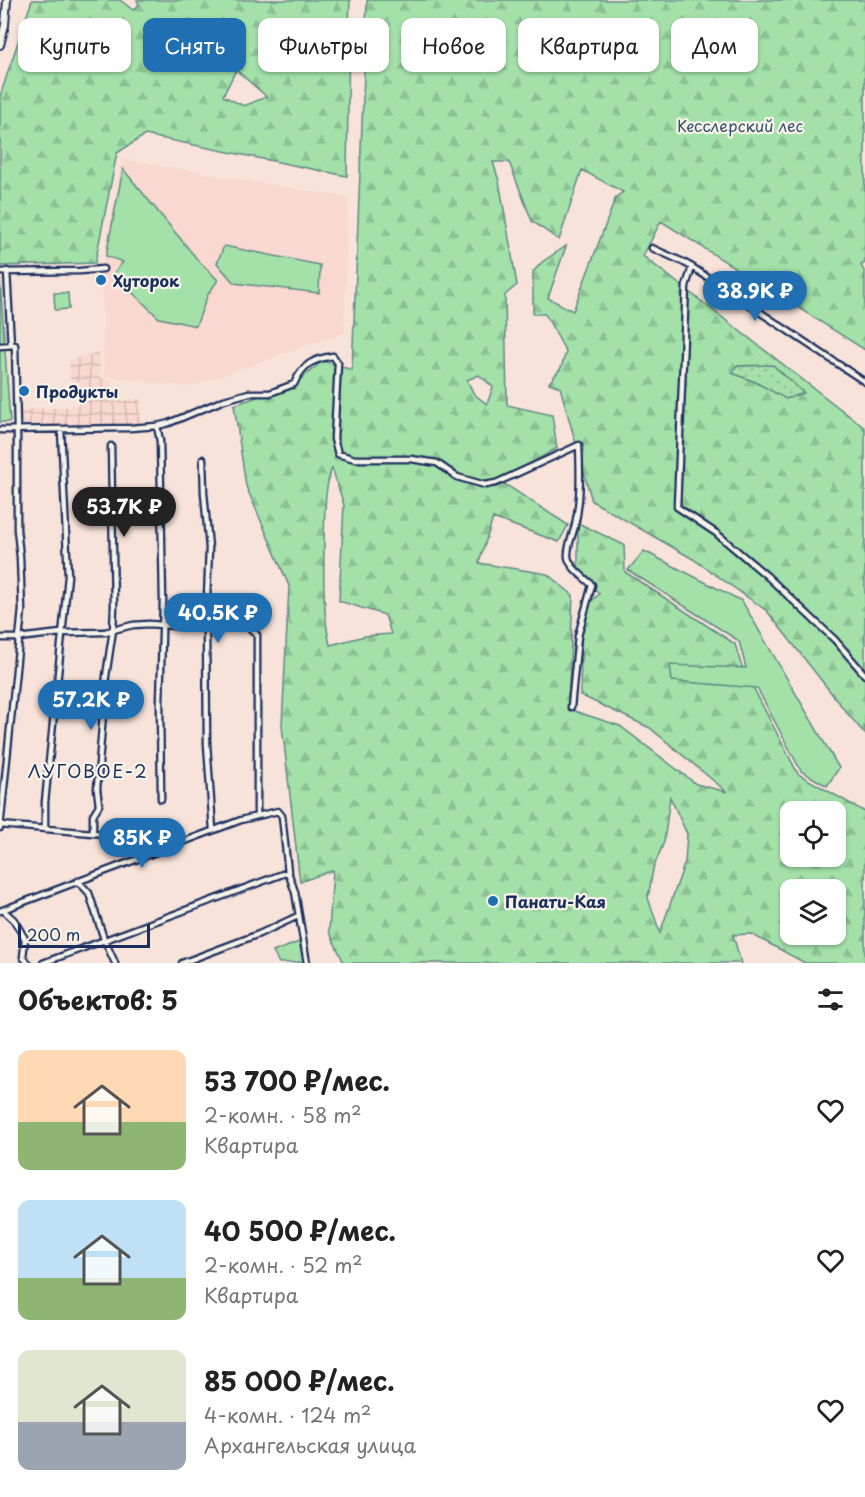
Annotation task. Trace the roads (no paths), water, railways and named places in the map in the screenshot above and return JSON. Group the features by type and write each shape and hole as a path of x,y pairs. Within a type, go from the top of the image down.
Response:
{"main road":[{"path":"0,45 3,12 7,0"}],"street":[{"path":"652,248 692,267 865,382"},
{"path":"692,267 686,286 677,507 716,533 767,576 835,640 865,675"},
{"path":"0,272 103,269"},
{"path":"7,271 17,429 17,529 21,610 0,826 104,834"},
{"path":"0,346 13,345"},
{"path":"0,430 157,426 170,423 224,400 249,393 270,393 294,384 298,374 315,359 333,356 338,363 334,439 338,454 355,459 411,459 437,463 457,477 485,484 496,483 579,445 579,494 576,524 569,543 568,556 570,564 592,585 578,636 571,707"},
{"path":"157,426 160,441 163,601 160,702 161,799"},
{"path":"45,830 45,802 68,576 61,429"},
{"path":"93,833 93,815 99,805 97,784 106,676 113,630 111,446"},
{"path":"203,459 209,548 206,623 207,744 213,830"},
{"path":"0,638 105,632 133,625 254,620"},
{"path":"243,621 256,635 257,816"},
{"path":"21,963 25,939 14,920 2,910 213,830 278,811 282,816 288,872 296,892 307,963"},
{"path":"43,963 288,872"},
{"path":"78,881 89,893 104,939 115,963"},
{"path":"182,963 259,934 298,916"},
{"path":"23,957 28,963"}],"place":[{"name":"Хуторок","path":"101,280"},
{"name":"Продукты","path":"24,391"},
{"name":"Панати-Кая","path":"493,901"}],"district":[{"name":"ЛУГОВОЕ-2","path":"88,770"}],"park label":[{"name":"Кесслерский лес","path":"740,125"}]}
